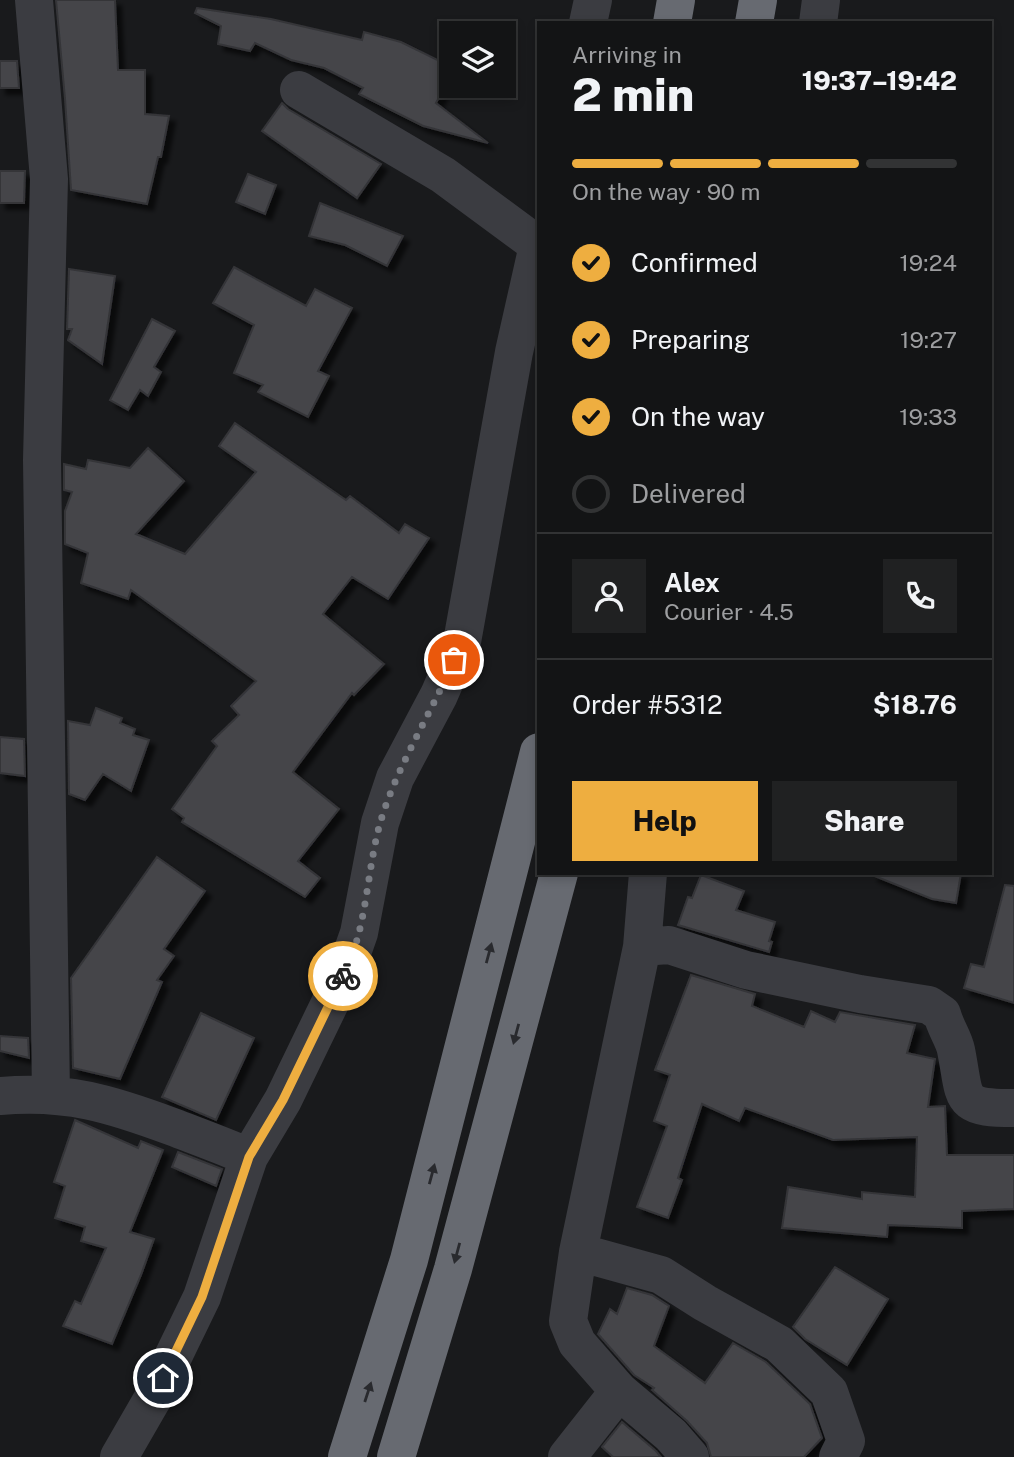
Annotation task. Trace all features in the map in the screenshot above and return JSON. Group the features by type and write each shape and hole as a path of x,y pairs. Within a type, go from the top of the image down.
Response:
{"highway":[{"path":"672,21 676,0"},
{"path":"754,21 758,0"},
{"path":"347,1457 410,1260 537,760"},
{"path":"396,1457 453,1269 558,875"}],"street":[{"path":"34,0 49,179 41,460 51,1095"},
{"path":"588,21 593,0"},
{"path":"818,21 821,0"},
{"path":"299,90 443,175 537,242"},
{"path":"119,1457 153,1398 202,1297 249,1157 283,1100 346,970 359,933 380,823 395,778 439,695 462,642 514,352 537,252"},
{"path":"648,875 642,947 578,1252 568,1321 577,1343 619,1391 671,1435 690,1457"},
{"path":"642,947 669,945 746,970 860,994 929,1005 942,1014 946,1030 955,1045 964,1092 971,1103 983,1108 1014,1108"},
{"path":"0,1096 29,1093 112,1105 249,1157"},
{"path":"578,1252 661,1275 779,1344 828,1392 846,1441 838,1457"},
{"path":"567,1457 619,1391"}],"building":[{"path":"56,0 115,0 118,70 145,70 145,114 169,116 161,157 158,157 147,204 71,190"},
{"path":"197,8 271,19 362,40 364,32 401,42 439,61 439,97 436,103 488,143 423,126 359,94 363,88 324,68 291,60 255,43 250,51 218,44 221,26 195,13"},
{"path":"0,61 17,61 19,88 0,88"},
{"path":"282,103 381,164 357,198 262,131"},
{"path":"0,171 25,171 24,203 0,203"},
{"path":"248,174 276,185 265,214 236,202"},
{"path":"320,203 403,236 387,266 345,245 309,236"},
{"path":"234,267 306,306 315,289 352,308 318,371 329,376 308,417 258,392 263,385 234,373 254,325 213,303"},
{"path":"69,269 115,276 102,364 68,340 72,329 67,329"},
{"path":"152,319 175,331 154,367 161,372 148,396 140,390 128,410 110,400"},
{"path":"235,423 346,500 350,496 399,533 405,524 429,538 388,599 352,577 323,614 384,664 354,695 352,693 293,772 339,809 298,861 320,878 305,897 182,822 184,818 172,809 217,746 212,741 239,715 231,706 256,681 131,590 128,599 81,583 88,553 65,544 65,511 72,492 64,490 64,464 86,469 88,460 130,468 148,448 184,481 136,534 185,554 256,472 219,446"},
{"path":"96,708 122,718 120,723 135,729 133,735 149,740 131,791 103,774 85,800 69,794 68,721 90,725"},
{"path":"0,737 24,739 25,776 0,773"},
{"path":"157,857 205,891 164,949 174,956 157,980 162,982 120,1079 73,1068 71,978"},
{"path":"701,875 744,891 736,910 775,922 769,941 772,942 769,952 678,925 688,897 692,898"},
{"path":"872,875 961,875 956,903 932,899"},
{"path":"1005,885 1014,886 1014,1003 964,988 971,964 984,967"},
{"path":"691,975 755,994 752,1006 804,1027 811,1011 835,1022 840,1012 915,1025 907,1053 935,1059 928,1107 945,1106 947,1155 1014,1155 1014,1209 962,1211 962,1228 888,1225 887,1237 782,1228 788,1187 862,1199 862,1192 915,1197 917,1137 833,1140 745,1108 739,1121 702,1104 678,1178 682,1180 668,1218 637,1207 667,1126 654,1121 670,1075 655,1070"},
{"path":"201,1013 254,1038 216,1120 162,1097"},
{"path":"0,1036 28,1038 29,1058 0,1051"},
{"path":"75,1120 138,1148 141,1141 163,1150 130,1232 154,1239 112,1344 63,1326 75,1301 81,1304 106,1248 81,1241 85,1227 55,1218 65,1186 54,1182"},
{"path":"178,1152 222,1169 216,1186 172,1167"},
{"path":"835,1267 888,1299 847,1365 805,1339 793,1327"},
{"path":"627,1288 652,1295 669,1306 654,1346 705,1383 733,1343 766,1362 810,1404 822,1438 804,1457 711,1457 707,1443 687,1421 652,1390 654,1388 634,1375 598,1334 610,1309 617,1314"},
{"path":"622,1422 661,1457 613,1457 602,1447"}],"way so far":[{"path":"343,976 359,933 380,823 395,778 439,695 454,660"}],"route":[{"path":"163,1378 202,1297 249,1157 283,1100 343,976"}]}
